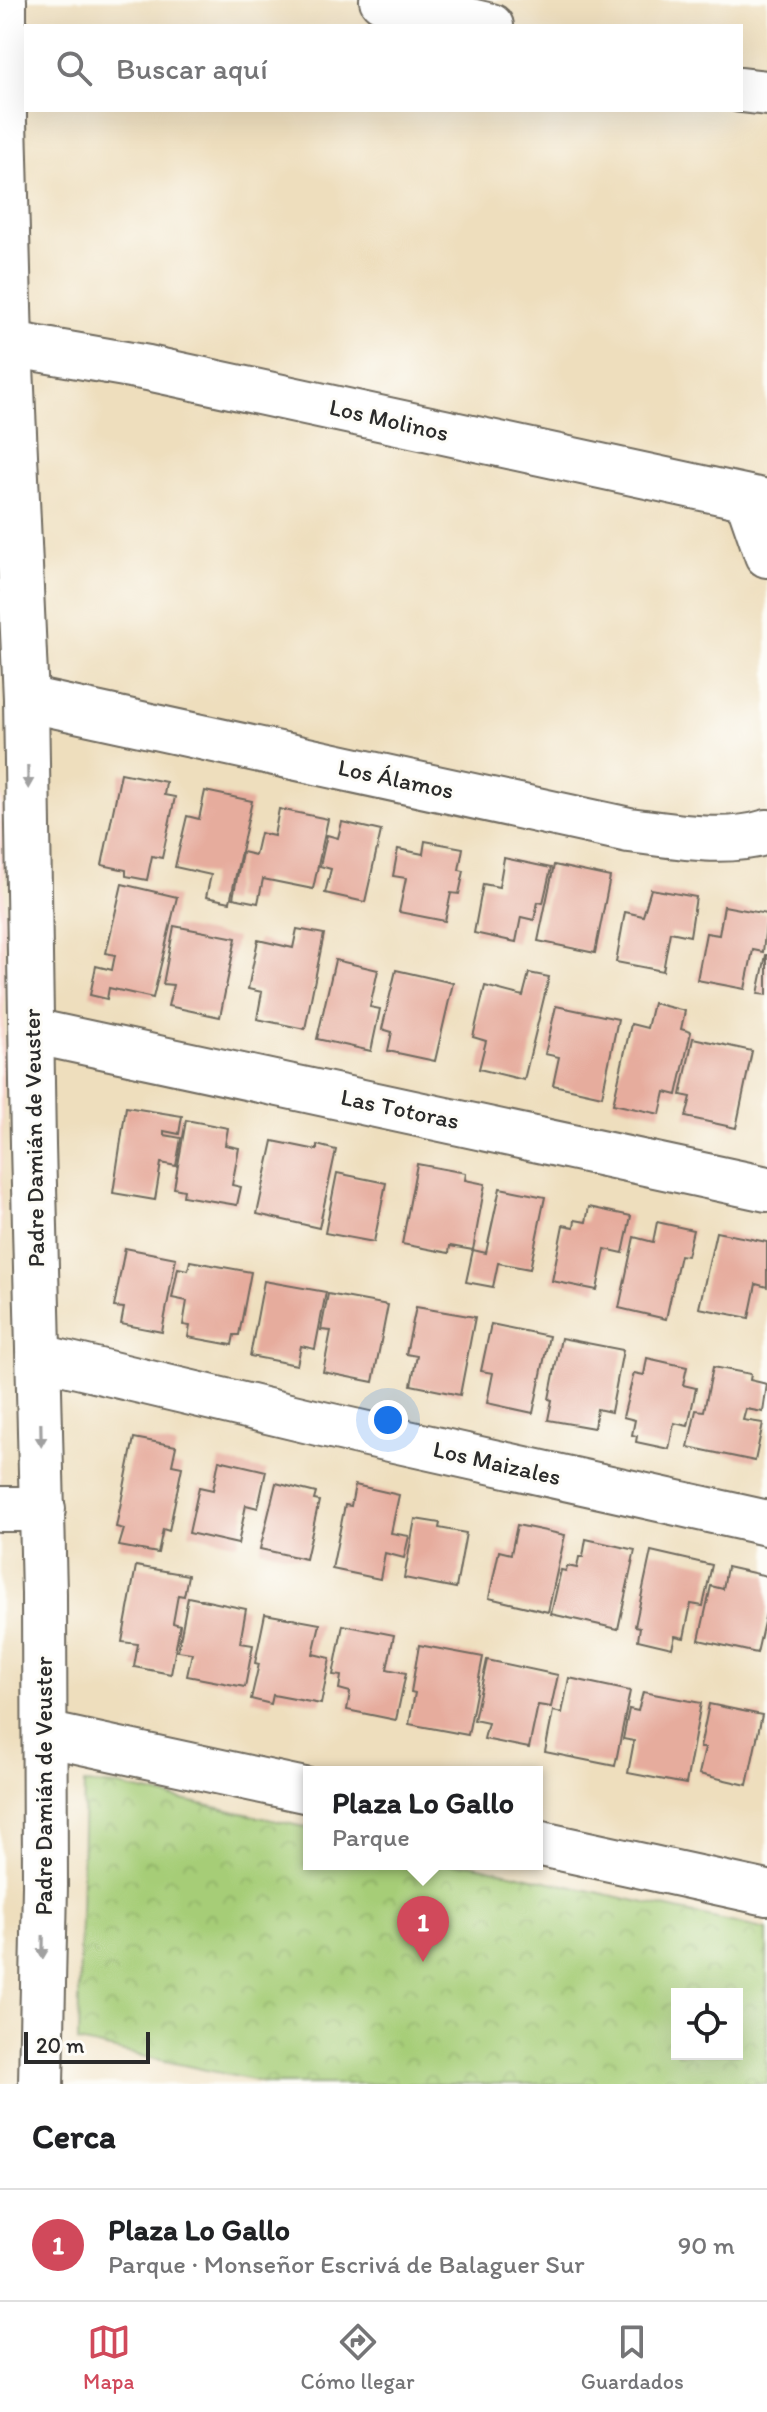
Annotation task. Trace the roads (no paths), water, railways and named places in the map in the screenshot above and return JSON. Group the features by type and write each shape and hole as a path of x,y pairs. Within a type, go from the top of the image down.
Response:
{"street":[{"name":"Padre Damián de Veuster","path":"4,0 2,125 26,699 15,916 32,1031 16,1089 26,1333 21,1509 45,1734 41,2084"},
{"path":"382,0 483,24"},
{"path":"743,90 767,93"},
{"name":"Los Molinos","path":"10,344 148,368 758,501"},
{"path":"758,501 767,555"},
{"path":"0,661 26,699"},
{"name":"Los Álamos","path":"26,699 629,830 694,838 751,837 767,832"},
{"name":"Las Totoras","path":"32,1031 767,1189"},
{"name":"Los Maizales","path":"26,1333 318,1423 767,1523"},
{"path":"45,1734 303,1790"},
{"path":"543,1844 767,1893"}],"place":[{"name":"Plaza Lo Gallo","path":"423,1962"}]}
